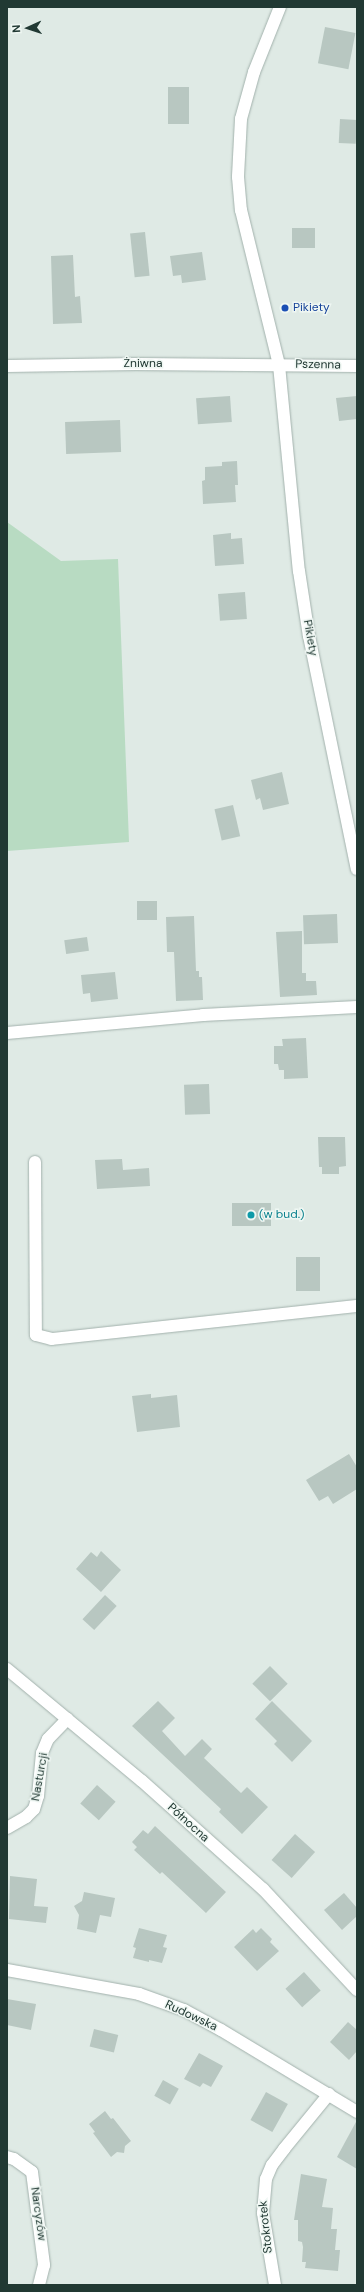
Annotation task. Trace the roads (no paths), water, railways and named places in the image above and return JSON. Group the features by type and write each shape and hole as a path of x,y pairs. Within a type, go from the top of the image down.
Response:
{"street":[{"name":"Pikiety","path":"280,7 254,72 241,119 238,170 241,210 279,365 299,571 309,636 357,869"},
{"name":"Żniwna","path":"7,366 136,364 279,365"},
{"name":"Pszenna","path":"279,365 357,366"},
{"path":"7,1033 164,1018 357,1007"},
{"path":"35,1162 36,1335 52,1339 357,1306"},
{"name":"Północna","path":"7,1669 142,1781 263,1889 357,1990"},
{"name":"Nasturcji","path":"7,1828 26,1817 34,1809 38,1796 42,1753 48,1739 67,1720"},
{"name":"Rudowska","path":"7,1970 139,1994 184,2010 329,2094 357,2112"},
{"name":"Stokrotek","path":"275,2285 263,2213 266,2179 272,2165 284,2148 329,2094"},
{"name":"Narcyzów","path":"7,2157 14,2158 32,2172 44,2265 38,2285"}],"place":[{"name":"Pikiety","path":"285,308"},
{"name":"(w bud.)","path":"251,1215"}]}
